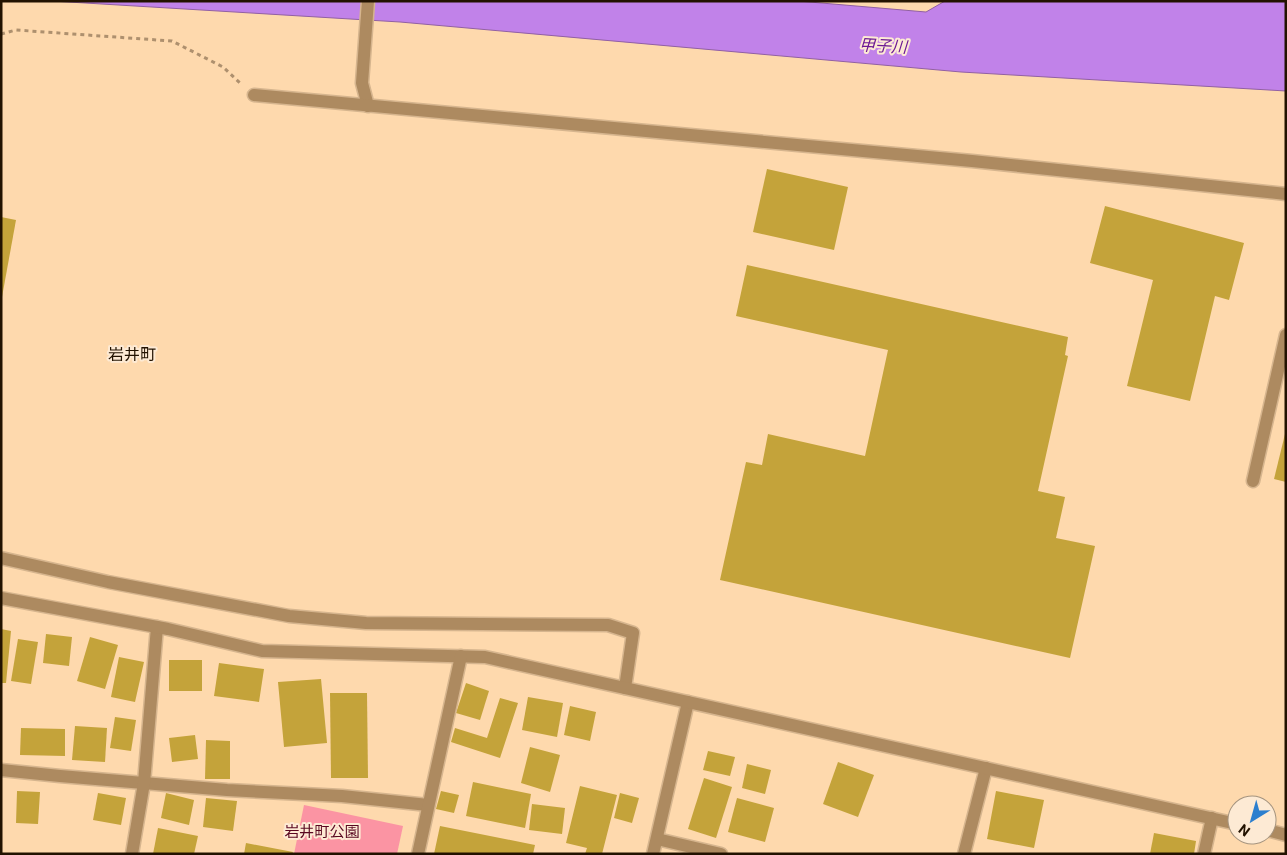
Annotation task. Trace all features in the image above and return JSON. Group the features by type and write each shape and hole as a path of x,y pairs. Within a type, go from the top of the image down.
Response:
{"street":[{"path":"368,1 362,83 368,106"},
{"path":"254,96 972,161 1286,194"},
{"path":"1253,481 1286,335"},
{"path":"1,558 108,582 290,616 366,623 608,625 633,633 625,688"},
{"path":"1,598 156,627 262,651 485,657 1227,822"},
{"path":"132,854 144,783 156,627"},
{"path":"418,854 461,656"},
{"path":"653,854 688,702"},
{"path":"964,854 986,768"},
{"path":"1,770 227,790 342,796 428,806"},
{"path":"1204,854 1212,818"},
{"path":"657,839 720,854"}],"path":[{"path":"1,34 16,30 172,41 223,67 254,96"}],"green space":[{"name":"岩井町公園","path":"304,805 403,826 397,854 294,854"}],"water":[{"name":"甲子川","path":"52,1 798,1 926,12 945,1 1286,1 1286,91 961,72 400,22"}],"building":[{"path":"767,169 848,187 834,250 753,232"},
{"path":"1105,206 1244,243 1229,300 1215,296 1190,401 1127,386 1153,280 1090,263"},
{"path":"1,217 16,220 2,297 1,296"},
{"path":"747,265 1068,337 1065,355 1068,356 1038,491 1065,497 1056,538 1095,546 1070,658 720,580 746,462 762,465 768,434 865,456 888,350 736,316"},
{"path":"1286,434 1286,482 1274,479"},
{"path":"1,629 11,631 6,683 1,683"},
{"path":"46,634 72,637 69,666 43,663"},
{"path":"90,637 118,645 105,689 77,681"},
{"path":"18,639 38,642 31,684 11,681"},
{"path":"119,657 144,662 135,702 111,697"},
{"path":"169,660 202,660 202,691 169,691"},
{"path":"219,663 264,669 259,702 214,696"},
{"path":"321,679 327,743 284,747 278,682"},
{"path":"466,683 489,691 480,720 456,713"},
{"path":"330,693 367,693 368,778 331,778"},
{"path":"528,697 563,703 557,737 522,730"},
{"path":"500,698 518,703 500,758 451,742 455,728 487,738"},
{"path":"570,706 596,712 590,741 564,735"},
{"path":"115,717 136,720 131,751 110,748"},
{"path":"75,726 107,728 105,762 72,760"},
{"path":"21,728 65,729 65,756 20,755"},
{"path":"195,735 198,759 172,762 169,738"},
{"path":"206,740 230,741 230,779 205,779"},
{"path":"530,747 560,755 550,792 521,783"},
{"path":"708,751 735,757 730,776 703,770"},
{"path":"838,762 874,775 858,817 823,804"},
{"path":"747,764 771,770 765,794 742,788"},
{"path":"704,778 732,787 716,838 688,829"},
{"path":"473,782 531,794 525,828 466,816"},
{"path":"580,786 617,795 602,854 585,854 587,848 566,843"},
{"path":"17,791 40,792 38,824 16,823"},
{"path":"441,791 459,795 454,813 436,809"},
{"path":"996,791 1044,800 1034,848 987,839"},
{"path":"98,793 126,798 121,825 93,820"},
{"path":"166,793 194,800 189,825 161,818"},
{"path":"620,793 639,798 632,823 614,818"},
{"path":"206,798 237,801 233,831 203,827"},
{"path":"737,798 774,808 765,842 728,832"},
{"path":"532,804 565,808 562,834 529,830"},
{"path":"440,826 535,845 533,854 434,854"},
{"path":"158,828 198,836 194,854 153,854"},
{"path":"1154,833 1196,841 1194,854 1150,854"},
{"path":"246,843 293,852 292,854 244,854"}],"district":[{"name":"岩井町","path":"132,354"}]}
